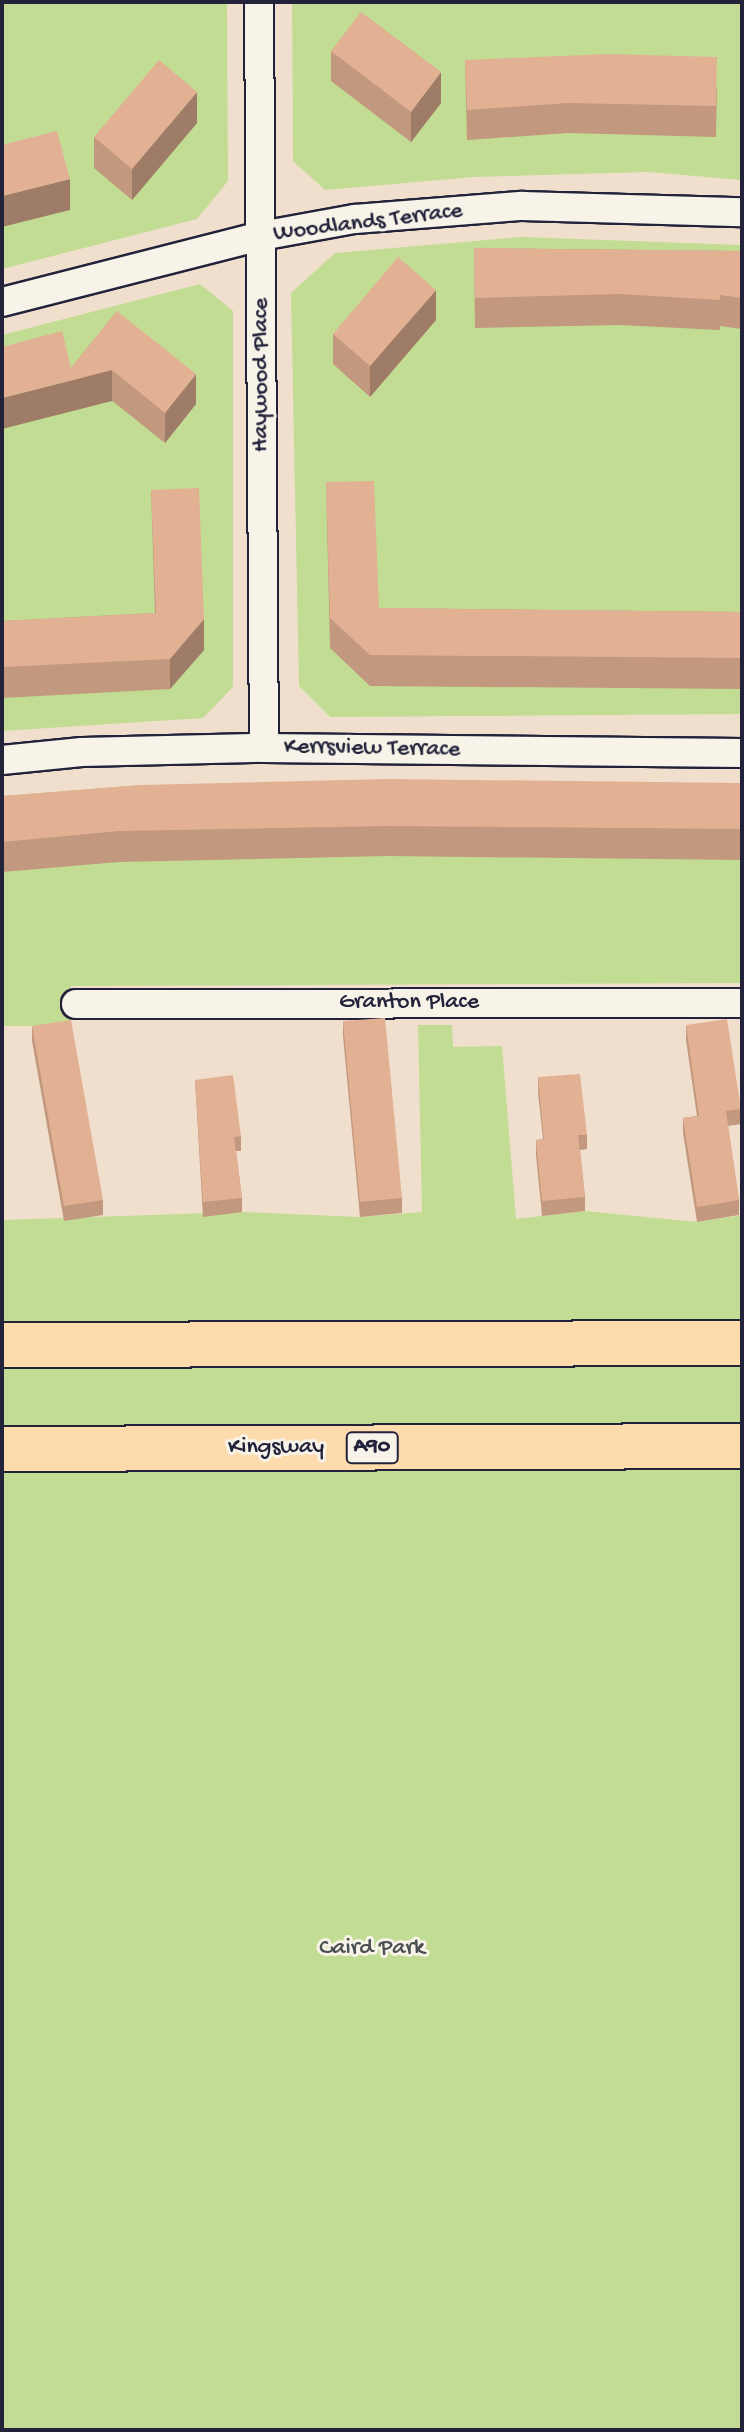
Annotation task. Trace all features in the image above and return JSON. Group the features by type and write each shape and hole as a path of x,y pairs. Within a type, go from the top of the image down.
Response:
{"highway":[{"path":"2,1345 742,1343"},
{"name":"Kingsway","path":"2,1449 742,1446"}],"street":[{"name":"Haywood Place","path":"259,2 264,748"},
{"name":"Woodlands Terrace","path":"2,302 261,236 355,219 522,206 742,212"},
{"name":"Kerrsview Terrace","path":"2,760 82,752 264,748 742,753"},
{"name":"Granton Place","path":"76,1004 742,1003"}],"green space":[{"path":"2,2 227,2 228,181 197,219 2,269"},
{"path":"292,2 742,2 742,180 648,172 474,177 325,190 293,161"},
{"path":"522,237 742,245 742,714 330,717 299,686 291,293 335,253"},
{"path":"200,284 233,311 233,687 203,718 2,731 2,335"},
{"path":"375,780 742,785 742,983 71,986 71,1026 2,1026 2,796 129,786"},
{"path":"418,1025 452,1025 453,1047 502,1046 516,1219 585,1211 697,1222 742,1215 742,1323 2,1327 2,1220 242,1212 360,1217 422,1212"},
{"path":"742,1363 742,1423 2,1427 2,1366"},
{"name":"Caird Park","path":"742,1465 742,2430 2,2430 2,1467"}],"building":[{"path":"361,12 441,72 411,112 331,51"},
{"path":"608,54 717,57 716,106 568,103 467,110 465,60"},
{"path":"159,60 197,92 132,169 94,137"},
{"path":"57,131 70,179 2,196 2,145"},
{"path":"474,248 742,251 742,298 720,295 720,300 620,294 475,298"},
{"path":"398,257 436,290 370,366 333,334"},
{"path":"117,311 196,374 165,413 112,370 2,398 2,347 62,331 71,368"},
{"path":"374,481 379,608 742,612 742,658 370,655 330,618 326,482"},
{"path":"199,488 204,619 170,659 2,667 2,621 156,613 151,490"},
{"path":"387,779 742,783 742,829 387,826 119,831 2,842 2,796 140,785"},
{"path":"385,1018 402,1198 360,1202 343,1021"},
{"path":"727,1019 741,1109 726,1111 739,1200 697,1207 683,1118 699,1116 686,1025"},
{"path":"71,1020 103,1200 64,1206 32,1026"},
{"path":"580,1074 587,1135 578,1135 585,1197 542,1201 536,1140 544,1139 538,1077"},
{"path":"233,1075 241,1136 234,1137 242,1198 203,1202 195,1080"}]}
